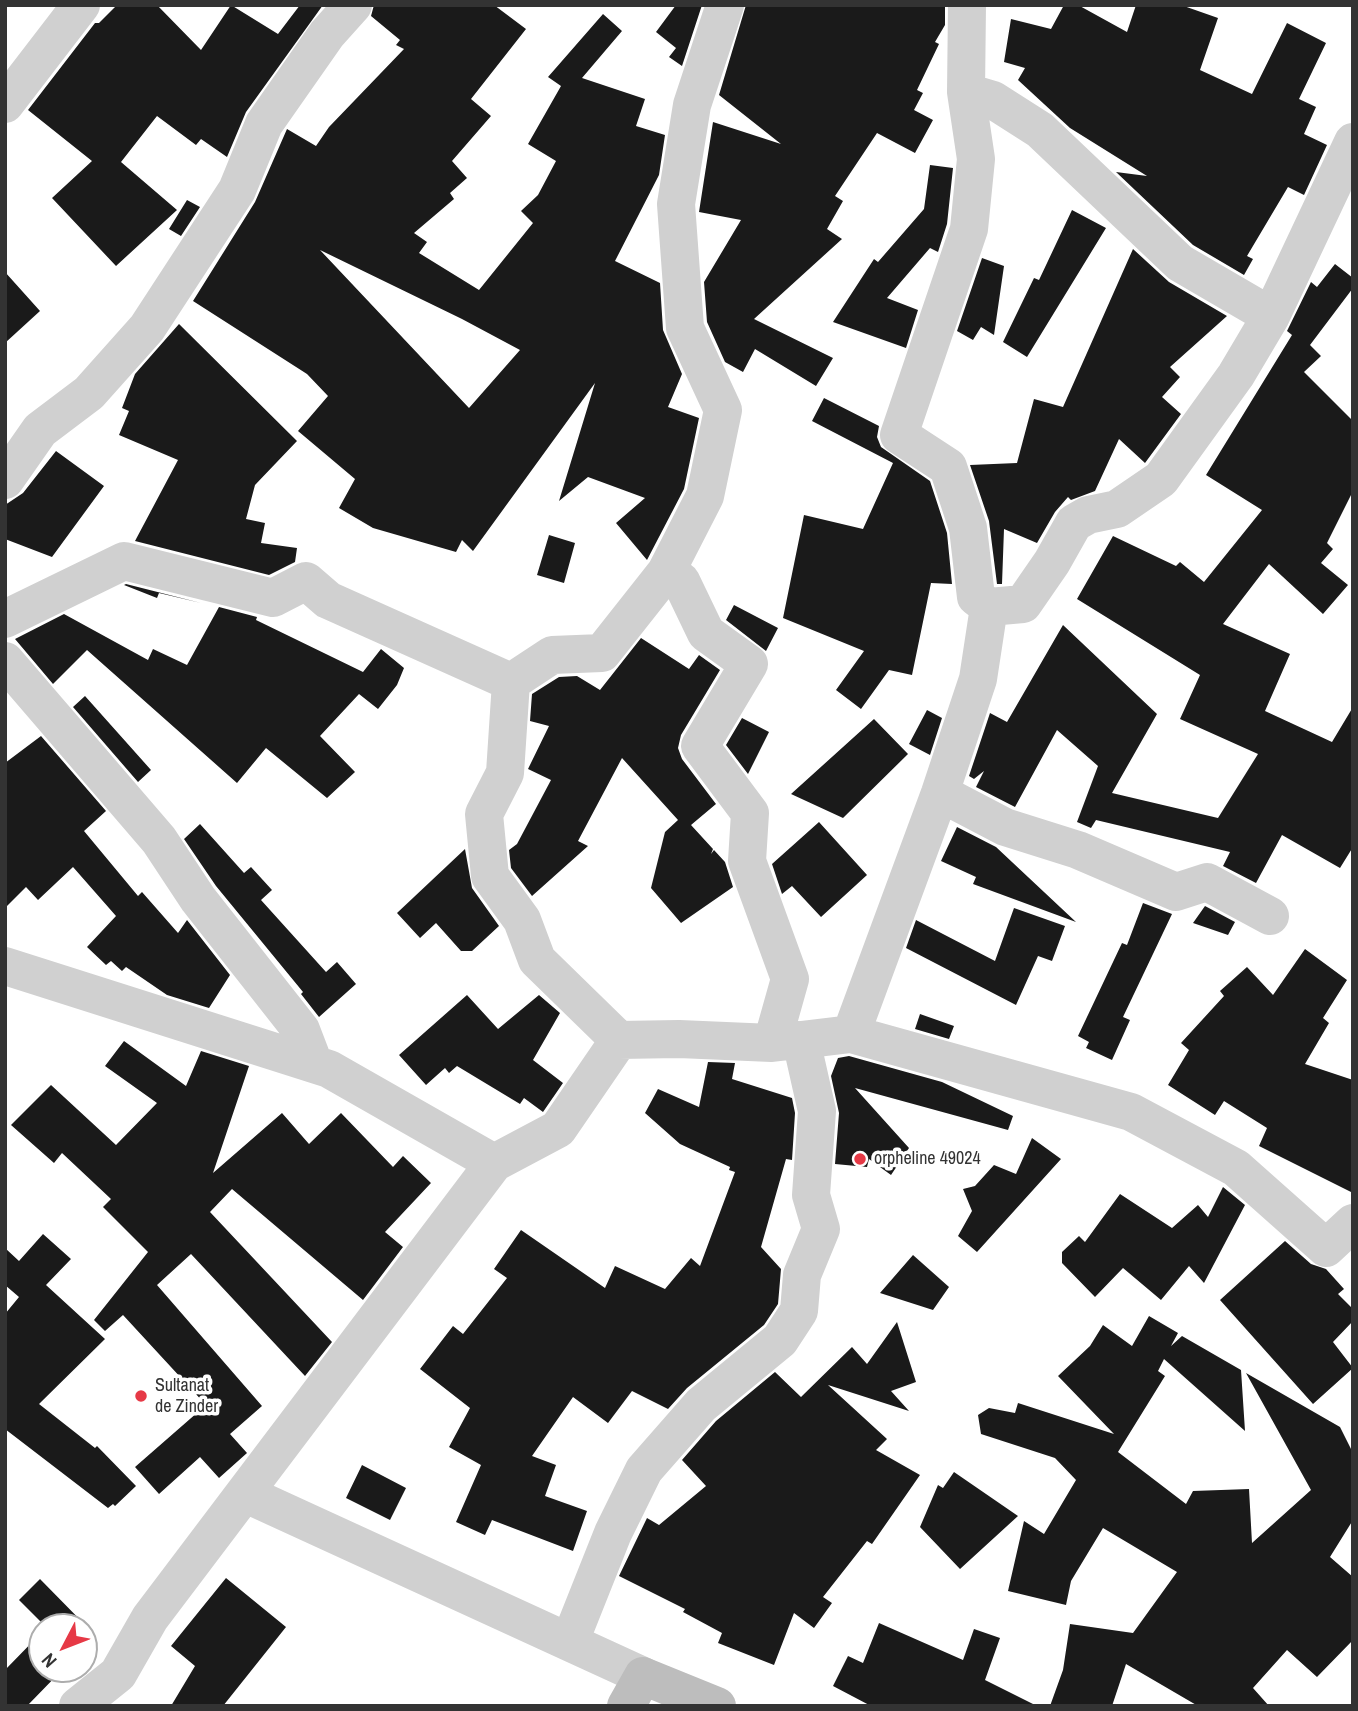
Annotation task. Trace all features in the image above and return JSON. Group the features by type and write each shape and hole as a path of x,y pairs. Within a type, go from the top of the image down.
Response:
{"street":[{"path":"5,104 81,5"},
{"path":"5,480 40,430 89,393 147,328 237,190 264,124 327,34 352,5"},
{"path":"511,682 552,656 602,653 666,572 705,496 723,410 685,328 676,204 692,105 725,5"},
{"path":"967,5 966,92 976,159 969,229 899,435 948,467 968,527 976,597 989,607 1023,604 1052,562 1074,523 1088,515 1118,509 1161,479 1236,375 1271,316 1353,142"},
{"path":"966,92 993,100 1040,130 1180,263 1271,316"},
{"path":"5,620 124,561 273,598 306,581 328,600 511,682"},
{"path":"570,1641 613,1533 644,1470 701,1405 780,1340 799,1311 802,1275 821,1229 811,1195 817,1111 786,1042 790,979 747,861 751,813 700,746 749,664 706,634 681,581 666,572"},
{"path":"851,1034 940,793 978,679 989,607"},
{"path":"5,661 159,840 198,899 302,1030 314,1064"},
{"path":"511,682 505,773 484,814 490,876 522,920 537,960 619,1040 786,1042 851,1034 1131,1112 1236,1168 1326,1248 1353,1223"},
{"path":"940,793 1005,827 1078,850 1177,892 1207,882 1270,916"},
{"path":"5,966 329,1069 494,1163"},
{"path":"78,1706 118,1674 149,1618 246,1494 494,1163 558,1129 619,1040"},
{"path":"246,1494 570,1641 634,1691 717,1706"}],"building":[{"path":"117,5 157,5 201,50 231,5 278,34 300,5 323,5 246,112 227,157 201,139 196,145 157,116 121,162 177,210 116,266 52,198 92,161 28,110 95,23 99,23"},
{"path":"374,5 494,5 526,29 471,99 491,116 452,161 467,178 450,193 454,199 414,233 427,242 419,253 479,290 533,223 521,211 538,195 556,161 528,144 561,86 548,77 603,14 622,31 582,78 645,99 636,126 665,135 659,175 615,261 660,283 663,330 682,374 668,407 699,418 684,489 647,560 616,523 645,498 588,477 559,501 595,383 473,551 462,540 456,552 373,528 339,508 355,479 298,431 328,396 307,374 193,301 255,202 287,129 316,146 329,127 404,49 396,45 400,40 371,16","holes":["320,250 520,350 469,408"]},
{"path":"676,5 702,5 682,66 669,57 676,48 656,32"},
{"path":"746,5 945,5 945,25 935,42 939,44 917,90 923,93 914,110 933,120 915,153 877,133 835,196 843,201 827,229 842,239 754,319 833,358 816,386 755,349 743,372 725,362 707,322 704,282 741,220 699,212 713,122 781,144 719,95"},
{"path":"1064,5 1078,5 1127,32 1136,5 1181,5 1218,18 1200,70 1252,94 1287,23 1326,43 1299,99 1316,107 1304,134 1327,145 1304,195 1288,187 1247,256 1253,259 1244,275 1193,245 1116,172 1147,176 1070,128 1018,80 1025,68 1004,62 1011,19 1051,29"},
{"path":"930,165 953,168 947,224 938,252 930,248 887,298 918,310 906,348 833,322 874,259 878,262 924,209"},
{"path":"187,200 200,207 181,236 169,229"},
{"path":"1072,210 1106,228 1027,357 1003,342 1034,278 1039,280"},
{"path":"1133,249 1169,282 1227,316 1170,367 1180,377 1162,397 1181,414 1145,463 1119,439 1095,491 1071,500 1068,497 1055,512 1037,543 1004,529 1002,584 997,584 989,521 970,465 1017,463 1034,399 1063,407"},
{"path":"982,258 1004,266 994,335 981,327 973,340 957,331"},
{"path":"1335,264 1353,278 1353,288 1310,345 1321,356 1304,372 1353,421 1353,491 1327,543 1333,549 1321,563 1348,585 1323,614 1269,564 1223,624 1290,654 1265,711 1332,742 1353,707 1353,847 1340,868 1282,835 1256,883 1223,866 1230,852 1096,820 1091,828 1077,822 1098,766 1057,730 1015,807 976,787 984,771 974,779 969,776 990,713 1007,722 1063,625 1157,714 1112,793 1218,818 1258,754 1180,719 1200,675 1077,599 1113,536 1176,566 1180,562 1204,582 1262,510 1206,475 1292,335 1287,331 1311,282 1317,287"},
{"path":"5,272 40,311 5,343"},
{"path":"179,324 297,441 255,485 246,519 265,523 261,543 297,548 295,562 269,575 135,541 178,460 119,435 129,411 122,408 135,374"},
{"path":"824,398 879,426 877,437 881,447 930,481 947,533 952,584 931,583 912,675 889,670 861,709 836,690 864,651 783,618 804,515 863,529 893,463 812,421"},
{"path":"56,451 104,486 52,557 5,539 5,505 23,493"},
{"path":"549,535 575,543 564,583 537,575"},
{"path":"126,584 201,603 159,593 157,598 124,585"},
{"path":"734,605 778,628 766,651 726,620"},
{"path":"219,607 257,617 256,620 363,672 381,649 404,668 397,685 378,709 359,694 320,736 355,772 327,798 266,748 237,783 87,650 53,684 15,639 64,614 148,660 153,649 187,665"},
{"path":"641,638 689,669 699,655 720,670 681,735 678,748 682,759 716,804 691,825 713,849 711,854 714,850 725,862 733,887 681,923 651,888 665,832 678,820 622,758 578,841 588,846 532,896 511,868 509,850 517,844 551,780 528,769 549,726 530,721 532,694 559,677 577,676 600,690"},
{"path":"85,696 151,770 138,782 73,707"},
{"path":"927,710 942,718 930,755 909,744"},
{"path":"742,718 769,732 748,774 726,745"},
{"path":"874,719 908,754 843,818 791,794"},
{"path":"41,736 106,811 84,831 138,896 142,892 178,933 187,920 230,975 209,1008 167,995 126,967 122,971 111,961 106,965 87,947 116,916 73,867 38,900 26,887 5,908 5,763"},
{"path":"819,822 867,875 821,917 792,886 782,894 772,864"},
{"path":"200,824 244,873 251,867 272,890 261,900 326,972 337,962 356,984 319,1017 301,994 303,992 216,886 184,839"},
{"path":"957,827 996,847 1076,922 973,884 976,877 941,861"},
{"path":"465,849 472,888 499,926 472,951 461,951 436,923 420,938 397,913"},
{"path":"1143,903 1172,914 1123,1017 1130,1020 1112,1060 1086,1048 1089,1042 1078,1036 1122,943 1127,945"},
{"path":"1205,906 1235,922 1228,935 1193,923"},
{"path":"1014,908 1065,926 1052,961 1038,956 1016,1005 906,948 916,920 995,961"},
{"path":"1305,949 1347,980 1323,1018 1329,1023 1305,1064 1353,1080 1353,1193 1259,1146 1267,1128 1224,1101 1215,1115 1168,1085 1189,1050 1181,1043 1224,996 1220,991 1247,967 1273,995"},
{"path":"467,995 498,1029 539,995 560,1013 533,1060 563,1083 543,1112 524,1098 520,1104 457,1066 449,1073 445,1068 426,1085 399,1055"},
{"path":"920,1014 954,1026 949,1039 915,1029"},
{"path":"124,1041 186,1086 201,1051 249,1066 213,1173 282,1113 309,1144 341,1113 393,1167 403,1156 431,1183 385,1232 403,1247 363,1300 232,1189 210,1212 332,1342 305,1376 191,1254 157,1285 262,1406 230,1434 247,1453 219,1478 200,1457 159,1494 135,1467 206,1405 123,1315 105,1331 94,1320 148,1252 103,1207 111,1199 62,1153 54,1163 11,1125 51,1085 116,1145 157,1103 105,1066"},
{"path":"849,1056 942,1082 1013,1116 1008,1130 855,1088 909,1148 891,1175 869,1159 867,1167 835,1164 839,1113 831,1076 838,1058"},
{"path":"708,1062 735,1063 732,1079 792,1098 795,1113 792,1160 786,1159 761,1247 781,1269 778,1304 764,1325 687,1388 668,1409 632,1391 608,1423 573,1397 532,1456 556,1465 545,1496 587,1511 573,1551 492,1520 485,1535 456,1522 481,1465 449,1447 470,1408 420,1369 453,1326 463,1334 507,1278 494,1269 521,1230 605,1288 615,1266 665,1289 691,1258 700,1266 735,1172 729,1170 730,1167 680,1144 645,1113 658,1089 699,1107"},
{"path":"1032,1138 1061,1159 977,1252 958,1236 972,1211 963,1189 975,1186 994,1165 1016,1174"},
{"path":"1223,1187 1245,1205 1204,1283 1189,1266 1161,1300 1123,1268 1095,1297 1062,1263 1062,1252 1079,1236 1085,1242 1120,1194 1172,1228 1198,1205 1208,1217"},
{"path":"43,1234 71,1259 46,1285 105,1339 39,1404 95,1448 97,1446 136,1486 115,1506 113,1504 108,1508 5,1429 5,1314 19,1297 5,1285 5,1248 19,1261"},
{"path":"1285,1241 1311,1264 1326,1269 1344,1289 1338,1294 1353,1309 1353,1321 1333,1342 1353,1368 1313,1404 1220,1300"},
{"path":"913,1255 949,1287 933,1310 880,1293"},
{"path":"1149,1316 1178,1333 1171,1346 1182,1336 1241,1370 1245,1431 1164,1359 1158,1371 1165,1376 1118,1452 1186,1504 1193,1491 1249,1489 1252,1543 1311,1490 1246,1373 1340,1427 1353,1453 1353,1520 1330,1557 1353,1577 1353,1640 1317,1677 1287,1650 1253,1688 1269,1706 1198,1706 1126,1664 1112,1706 1050,1706 1063,1670 1070,1624 1133,1633 1177,1572 1103,1528 1071,1581 1066,1605 1008,1591 1024,1521 1044,1534 1076,1480 1055,1458 981,1434 978,1415 989,1408 1015,1413 1018,1403 1114,1434 1058,1376 1090,1346 1103,1325 1132,1346"},
{"path":"897,1322 916,1382 891,1391 909,1411 828,1385 887,1439 876,1450 920,1475 872,1544 867,1541 823,1597 832,1603 814,1628 794,1613 774,1665 718,1643 722,1633 683,1612 685,1609 619,1576 647,1518 659,1525 706,1486 682,1460 716,1421 775,1372 801,1397 852,1347 867,1364"},
{"path":"362,1465 406,1488 390,1520 346,1498"},
{"path":"954,1472 1018,1516 960,1569 920,1527 938,1485 943,1488"},
{"path":"226,1578 286,1627 223,1706 171,1706 195,1666 171,1646"},
{"path":"40,1579 73,1613 32,1613 19,1600"},
{"path":"879,1623 963,1660 974,1629 1000,1638 985,1680 1037,1706 871,1706 833,1686 848,1656 863,1663"},
{"path":"28,1646 28,1683 49,1683 27,1706 5,1706 5,1670"}],"place":[{"name":"orpheline 49024","path":"860,1159"},
{"name":"Sultanat de Zinder","path":"141,1396"}]}
